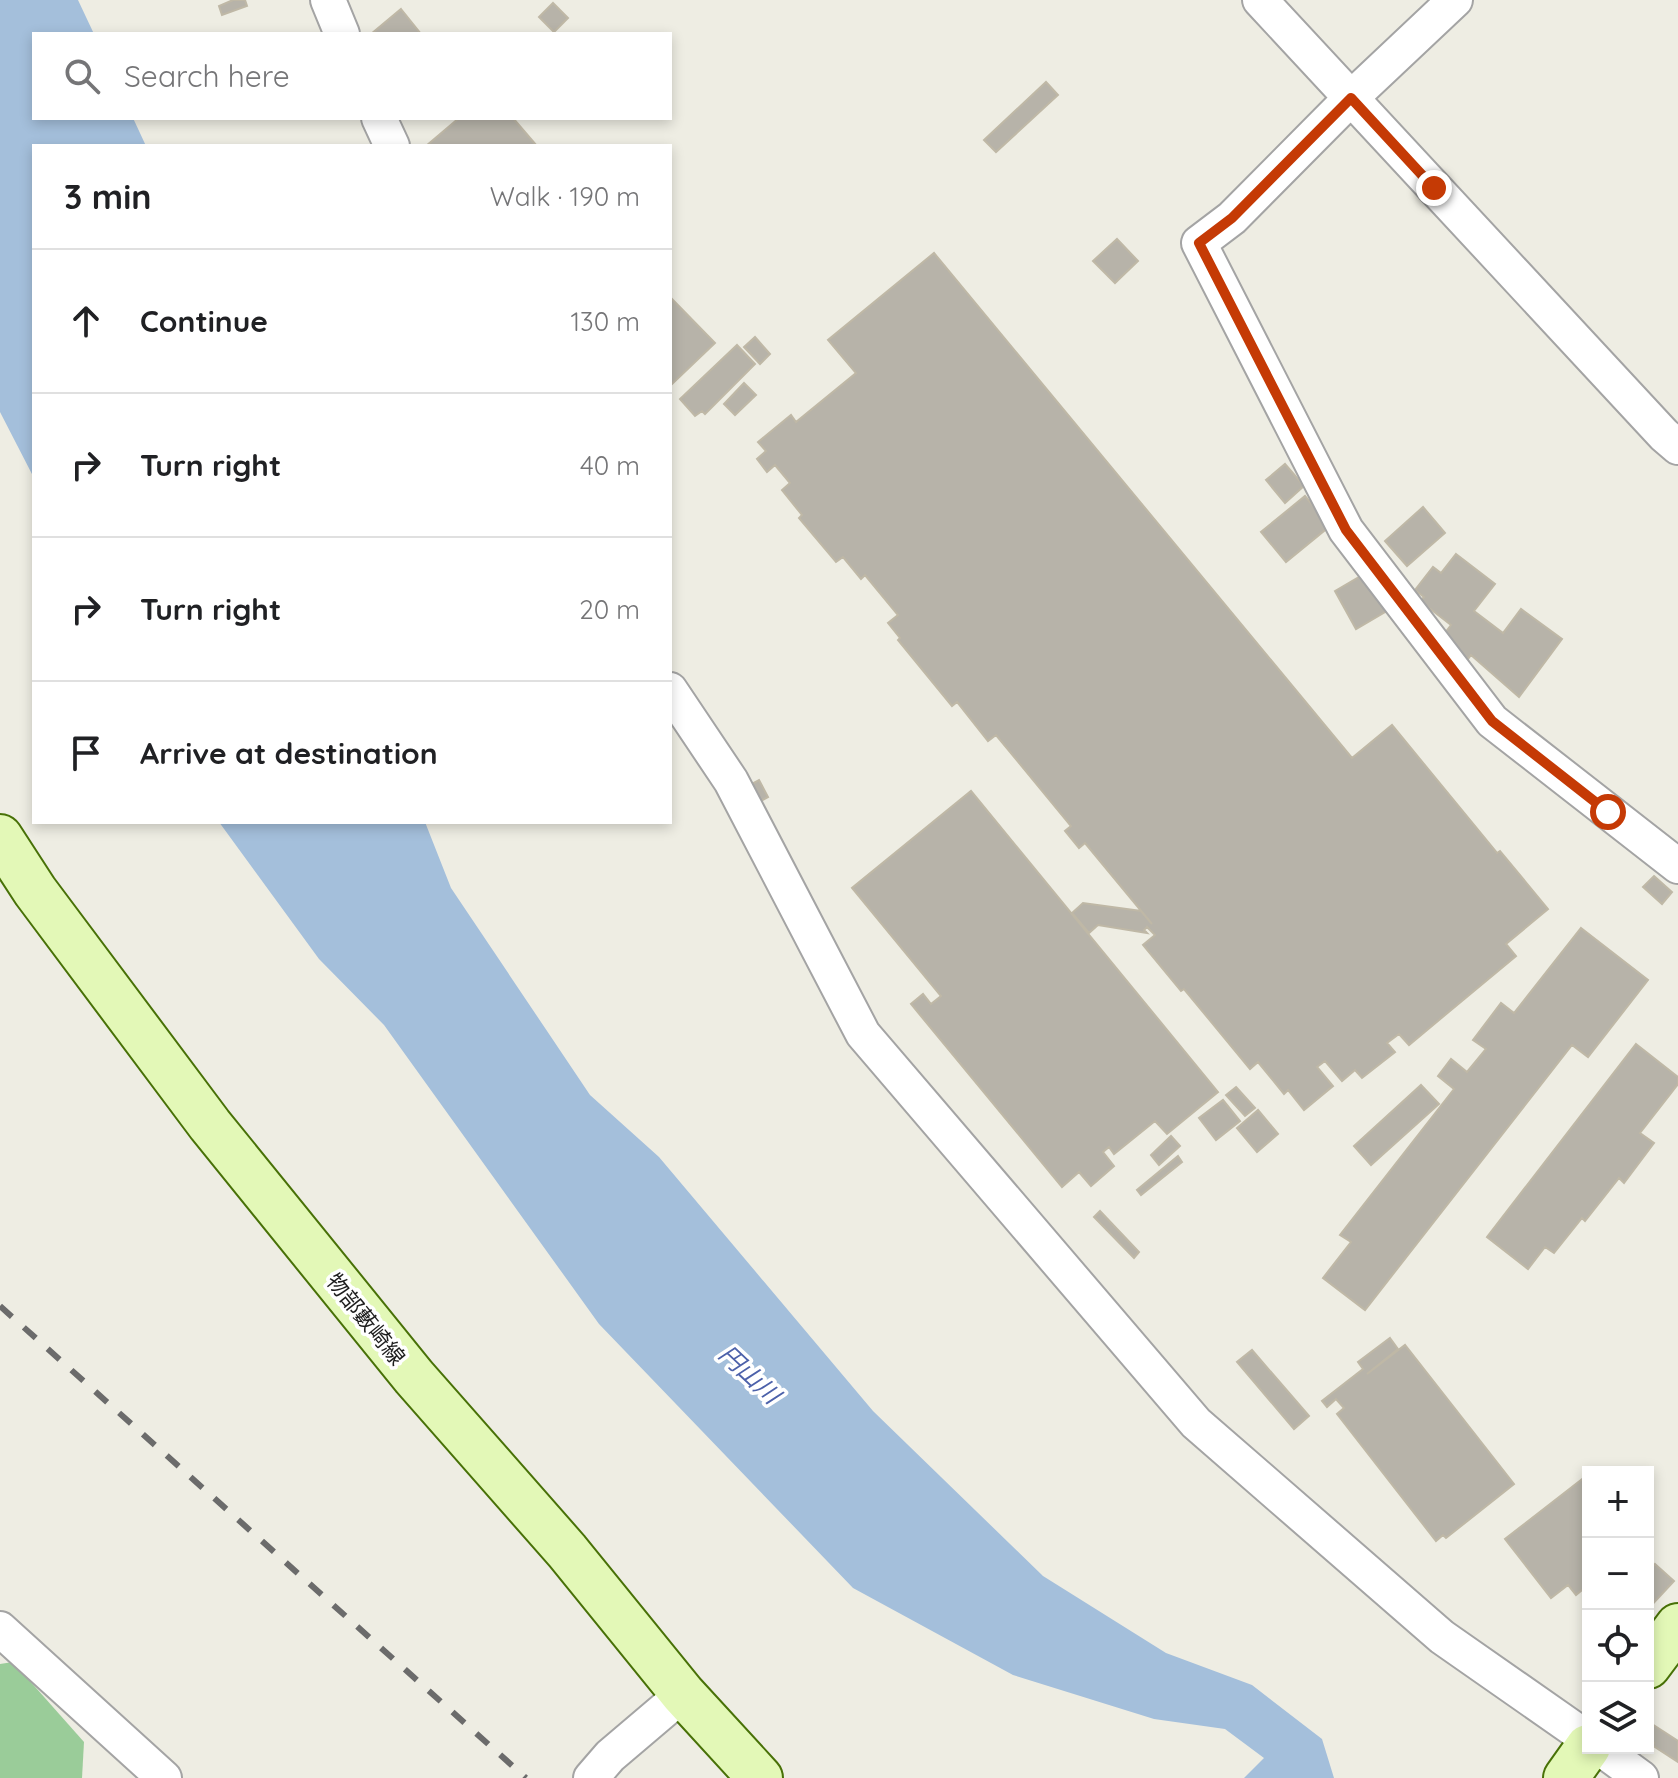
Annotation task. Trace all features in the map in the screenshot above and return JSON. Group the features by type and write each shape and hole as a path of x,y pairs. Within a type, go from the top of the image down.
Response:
{"main road":[{"name":"物部藪崎線","path":"0,837 35,891 210,1125 414,1377 567,1551 683,1694 760,1778"},
{"path":"1654,1658 1678,1626"}],"street":[{"path":"328,0 341,32"},
{"path":"1260,0 1678,447"},
{"path":"1455,0 1351,98 1232,218 1199,243 1346,530 1492,721 1678,866"},
{"path":"380,120 391,144"},
{"path":"672,693 731,781 863,1034 1186,1412 1583,1757 1641,1778"},
{"path":"0,1629 164,1778"},
{"path":"591,1778 610,1756 683,1694"}],"green space":[{"path":"13,1662 84,1742 82,1778 0,1778 0,1664"}],"water":[{"path":"0,0 78,0 93,32 32,32 32,120 134,120 145,144 32,144 32,474 0,412"},
{"name":"円山川","path":"220,824 426,824 451,888 590,1095 659,1157 873,1411 1043,1576 1166,1653 1252,1685 1322,1739 1334,1778 1244,1778 1264,1758 1225,1729 1154,1719 1013,1675 853,1588 599,1324 384,1025 319,959"}],"building":[{"path":"233,0 245,0 247,6 222,15 219,6"},
{"path":"553,3 568,18 554,32 539,17"},
{"path":"401,9 419,32 373,32"},
{"path":"1046,82 1058,95 996,152 984,140"},
{"path":"457,120 515,120 535,144 428,144"},
{"path":"1117,239 1138,261 1115,283 1093,261"},
{"path":"934,253 1352,758 1392,725 1497,853 1500,851 1548,909 1506,944 1516,956 1409,1045 1399,1034 1387,1043 1395,1052 1362,1078 1355,1070 1342,1081 1325,1061 1317,1067 1333,1086 1304,1110 1288,1090 1284,1094 1258,1062 1250,1069 1184,989 1181,991 1143,945 1155,935 1147,927 1144,930 1147,933 1098,925 1089,933 1072,913 1083,903 1141,911 1152,924 1085,843 1079,848 1065,831 1071,826 996,735 988,741 957,702 952,706 898,640 900,638 888,623 898,615 865,575 861,579 843,557 836,562 799,518 802,515 782,490 790,483 775,465 767,472 757,459 766,451 758,442 791,415 796,422 856,373 828,340"},
{"path":"672,299 715,343 672,384"},
{"path":"755,337 770,354 760,364 744,347"},
{"path":"737,345 755,364 705,414 702,411 695,416 680,399"},
{"path":"744,383 756,395 735,415 724,404"},
{"path":"1285,464 1304,486 1285,503 1266,480"},
{"path":"1305,496 1330,526 1286,562 1261,532"},
{"path":"1423,507 1445,533 1407,566 1385,541"},
{"path":"1456,554 1495,584 1474,611 1503,633 1521,609 1562,639 1519,697 1471,655 1468,659 1441,638 1451,625 1420,601 1424,597 1415,590 1433,567 1441,573"},
{"path":"1366,573 1387,611 1356,629 1335,591"},
{"path":"759,780 768,797 757,803 748,786"},
{"path":"971,791 1218,1092 1167,1134 1155,1121 1114,1154 1109,1147 1103,1152 1114,1166 1091,1186 1079,1172 1062,1187 911,1004 923,994 931,1004 941,996 852,888"},
{"path":"1654,876 1672,892 1662,904 1643,887"},
{"path":"1581,928 1648,980 1588,1057 1572,1045 1365,1310 1323,1278 1351,1242 1340,1235 1454,1089 1438,1076 1451,1059 1467,1072 1486,1049 1473,1040 1501,1003 1514,1013"},
{"path":"1636,1044 1678,1077 1678,1084 1640,1133 1654,1143 1624,1183 1619,1178 1585,1221 1582,1218 1554,1253 1545,1247 1528,1269 1487,1237"},
{"path":"1421,1085 1439,1104 1371,1165 1354,1146"},
{"path":"1236,1087 1255,1108 1245,1116 1226,1095"},
{"path":"1223,1100 1240,1121 1216,1140 1199,1118"},
{"path":"1258,1110 1278,1134 1257,1152 1237,1128"},
{"path":"1171,1136 1180,1146 1159,1165 1151,1155"},
{"path":"1178,1156 1182,1162 1141,1195 1137,1190"},
{"path":"1100,1211 1139,1252 1134,1258 1094,1217"},
{"path":"1390,1338 1398,1349 1367,1374 1405,1345 1514,1484 1446,1538 1443,1535 1436,1541 1337,1414 1344,1408 1336,1399 1327,1407 1322,1401 1363,1369 1358,1362"},
{"path":"1252,1350 1309,1416 1294,1429 1237,1362"},
{"path":"1582,1479 1582,1590 1576,1595 1568,1585 1551,1598 1505,1539"},
{"path":"1654,1565 1674,1581 1654,1603"},
{"path":"1654,1725 1678,1741 1678,1762 1654,1746"}],"railway":[{"path":"0,1306 526,1778"}],"route":[{"path":"1434,188 1351,98 1232,218 1199,243 1346,530 1492,721 1608,812"}]}
